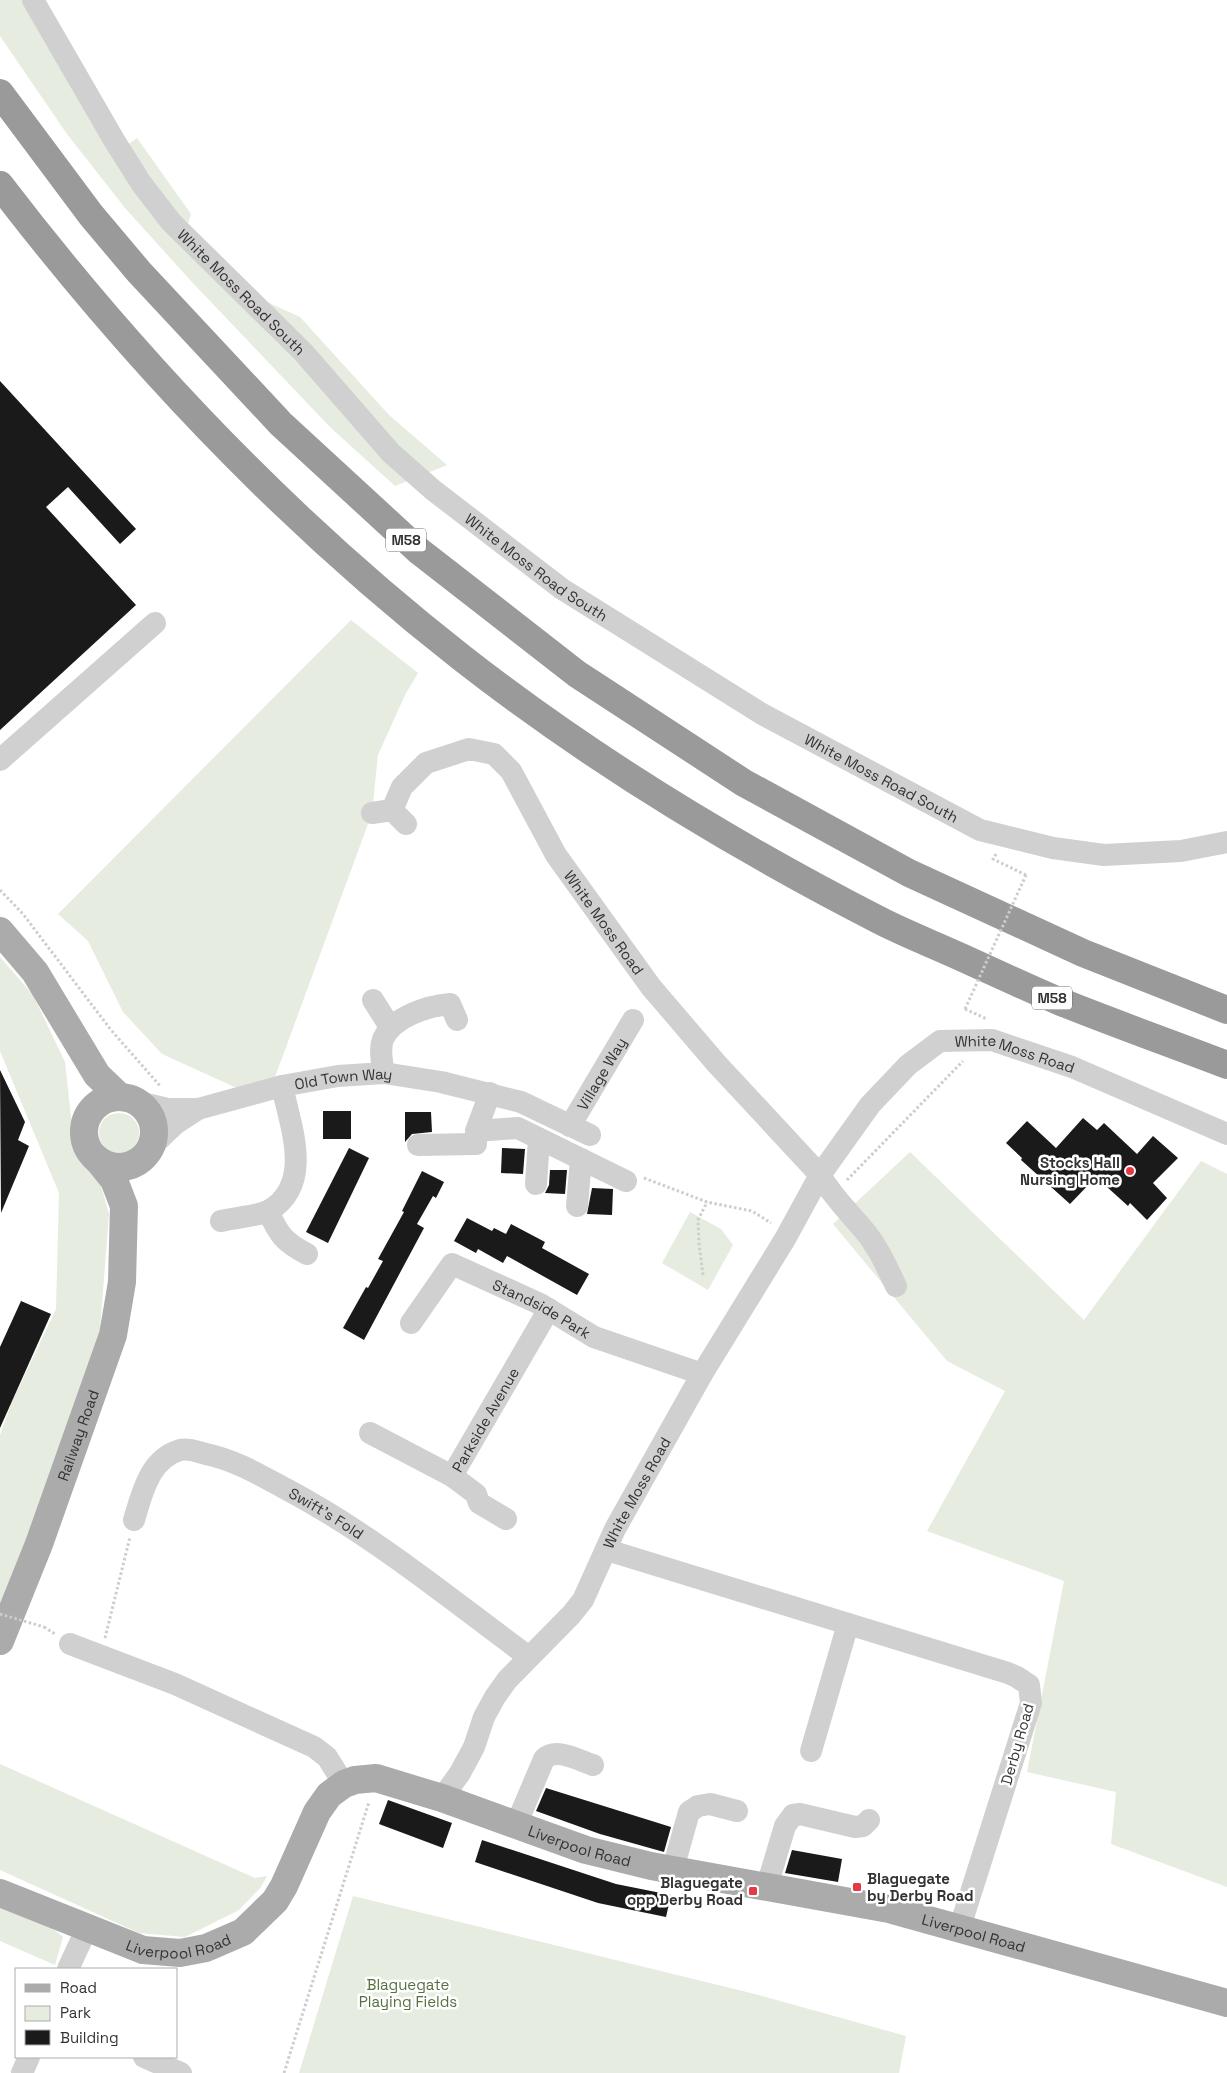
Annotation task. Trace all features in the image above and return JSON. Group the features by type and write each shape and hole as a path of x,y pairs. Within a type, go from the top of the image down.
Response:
{"highway":[{"name":"M58","path":"0,93 91,215 139,272 281,424 418,551 576,674 744,783 909,873 1083,953 1227,1010"},
{"name":"M58","path":"0,186 82,289 192,412 235,455 350,564 416,620 463,659 566,733 720,833 882,921 1061,1002 1227,1065"}],"main road":[{"path":"0,931 35,972 97,1075 150,1116 154,1135 148,1152 136,1163 122,1167 107,1165 90,1152 85,1141 86,1118 81,1065 76,1041"},
{"path":"86,1118 100,1102 129,1100"},
{"name":"Railway Road","path":"125,1223 148,1152"},
{"name":"Railway Road","path":"0,1641 39,1544 113,1335 122,1282 125,1223 120,1192 114,1180 98,1160"},
{"name":"Liverpool Road","path":"0,1893 131,1947 156,1953 192,1952 233,1938 254,1923 275,1901 322,1803 344,1784 354,1780 376,1778 442,1798 586,1850 673,1869 889,1909 1227,2002"}],"street":[{"name":"White Moss Road South","path":"33,0 141,184 170,222 302,352 391,453 433,490 562,589 762,714 980,830 1053,848 1104,855 1181,851 1227,842"},
{"path":"0,760 155,623"},
{"name":"White Moss Road","path":"390,816 402,787 426,763 469,749 494,754 511,771 556,855 651,987 716,1063 820,1175"},
{"path":"373,1000 390,1027"},
{"path":"384,1074 381,1055 383,1040 390,1027 435,1006 454,1005"},
{"name":"Village Way","path":"570,1126 633,1020"},
{"name":"White Moss Road","path":"442,1798 460,1773 474,1747 484,1717 495,1697 529,1657 572,1615 583,1600 615,1529 702,1374 820,1175 870,1105 908,1064 940,1041 992,1040 1072,1067 1227,1134"},
{"name":"Old Town Way","path":"129,1100 190,1109 282,1086 338,1076 384,1074 442,1082 521,1102 590,1136"},
{"path":"221,1221 268,1211 286,1193 297,1169 282,1086"},
{"path":"476,1137 490,1093"},
{"name":"Old Town Way","path":"148,1152 190,1109"},
{"path":"418,1145 476,1137 518,1128 581,1159 634,1179"},
{"path":"536,1184 539,1139"},
{"path":"577,1206 581,1159"},
{"path":"820,1175 832,1196 864,1230 876,1246 896,1286"},
{"path":"268,1211 282,1237 288,1244 307,1254"},
{"name":"Standside Park","path":"411,1324 452,1264 549,1309 594,1337 702,1374"},
{"name":"Parkside Avenue","path":"370,1433 452,1476 549,1309"},
{"name":"Swift's Fold","path":"134,1520 151,1472 160,1462 180,1450 191,1450 219,1457 249,1469 344,1521 529,1657"},
{"path":"452,1476 476,1494 479,1504 506,1518"},
{"name":"Derby Road","path":"607,1550 1008,1673 1029,1686 1031,1703 960,1927"},
{"path":"807,1741 848,1624"},
{"path":"70,1644 101,1654 175,1684 314,1748 327,1757 344,1784"},
{"path":"516,1825 544,1759 549,1754 556,1753 593,1765"},
{"path":"673,1869 689,1812 698,1806 710,1804 738,1812"},
{"path":"767,1886 785,1826 793,1815 800,1814 855,1827 863,1826 869,1820"},
{"path":"68,1968 87,1928"},
{"path":"22,2073 29,2058"},
{"path":"146,2058 182,2073"}],"path":[{"path":"965,1009 1026,875"},
{"path":"0,890 23,914 111,1030 190,1109"},
{"path":"832,1196 983,1041"},
{"path":"634,1179 707,1202 752,1211 768,1221 784,1238"},
{"path":"703,1276 698,1220 707,1202"},
{"path":"101,1654 134,1520"},
{"path":"0,1614 44,1627"},
{"path":"284,2073 376,1778"}],"green space":[{"path":"0,0 31,0 126,146 137,138 191,214 183,239 267,302 300,317 389,415 447,465 395,486 331,428 191,281 125,208 67,134 0,36"},
{"path":"351,620 418,673 405,695 378,755 372,813 271,1088 250,1094 162,1054 123,1012 88,941 58,914"},
{"path":"0,957 33,995 65,1062 72,1126 80,1161 99,1179 109,1214 98,1355 0,1641 0,1435 11,1404 56,1309 59,1193 0,1051"},
{"path":"119,1113 130,1116 136,1122 139,1133 136,1144 130,1150 119,1153 108,1150 102,1144 99,1133 102,1122 108,1116"},
{"path":"910,1152 1084,1320 1201,1161 1227,1174 1227,1887 1111,1844 1116,1792 1027,1772 1064,1581 927,1531 1005,1391 947,1361 833,1224"},
{"path":"690,1212 721,1229 733,1245 708,1290 662,1263"},
{"path":"0,1764 255,1878 267,1876 261,1887 239,1910 185,1937 139,1933 0,1870"},
{"name":"Blaguegate Playing Fields","path":"353,1896 755,1994 906,2036 899,2073 299,2073"},
{"path":"0,1903 42,1920 63,1937 55,1965 0,1941"}],"building":[{"path":"0,381 136,529 120,544 68,487 46,507 136,605 0,730"},
{"path":"0,1070 25,1122 18,1140 29,1146 1,1213"},
{"path":"323,1111 351,1111 351,1139 323,1139"},
{"path":"405,1112 431,1112 432,1132 412,1134 405,1142"},
{"name":"Stocks Hall Nursing Home","path":"1083,1118 1097,1130 1104,1123 1137,1154 1153,1136 1178,1158 1153,1183 1167,1198 1147,1220 1130,1203 1128,1206 1096,1177 1070,1204 1021,1160 1022,1158 1006,1143 1027,1121 1056,1148"},
{"path":"349,1148 369,1158 328,1243 306,1232"},
{"path":"502,1148 525,1149 523,1174 501,1173"},
{"path":"550,1170 567,1170 565,1194 545,1193 549,1185"},
{"path":"422,1171 444,1182 436,1198 433,1196 417,1224 424,1228 364,1340 343,1328 383,1261 378,1259 404,1212 402,1211"},
{"path":"592,1188 613,1189 612,1215 587,1214"},
{"path":"467,1218 492,1231 494,1228 506,1234 511,1224 545,1242 542,1248 589,1274 577,1295 507,1256 503,1263 478,1249 476,1253 454,1241"},
{"path":"21,1301 51,1314 0,1428 0,1347"},
{"path":"546,1788 671,1827 664,1852 600,1834 536,1811"},
{"path":"388,1800 452,1823 443,1848 379,1824"},
{"path":"482,1840 616,1884 671,1895 666,1917 598,1903 475,1862"},
{"path":"792,1850 842,1859 838,1882 785,1873"}],"place":[{"name":"Stocks Hall Nursing Home","path":"1130,1171"},
{"name":"Blaguegate by Derby Road","path":"857,1887"},
{"name":"Blaguegate opp Derby Road","path":"753,1891"}]}
